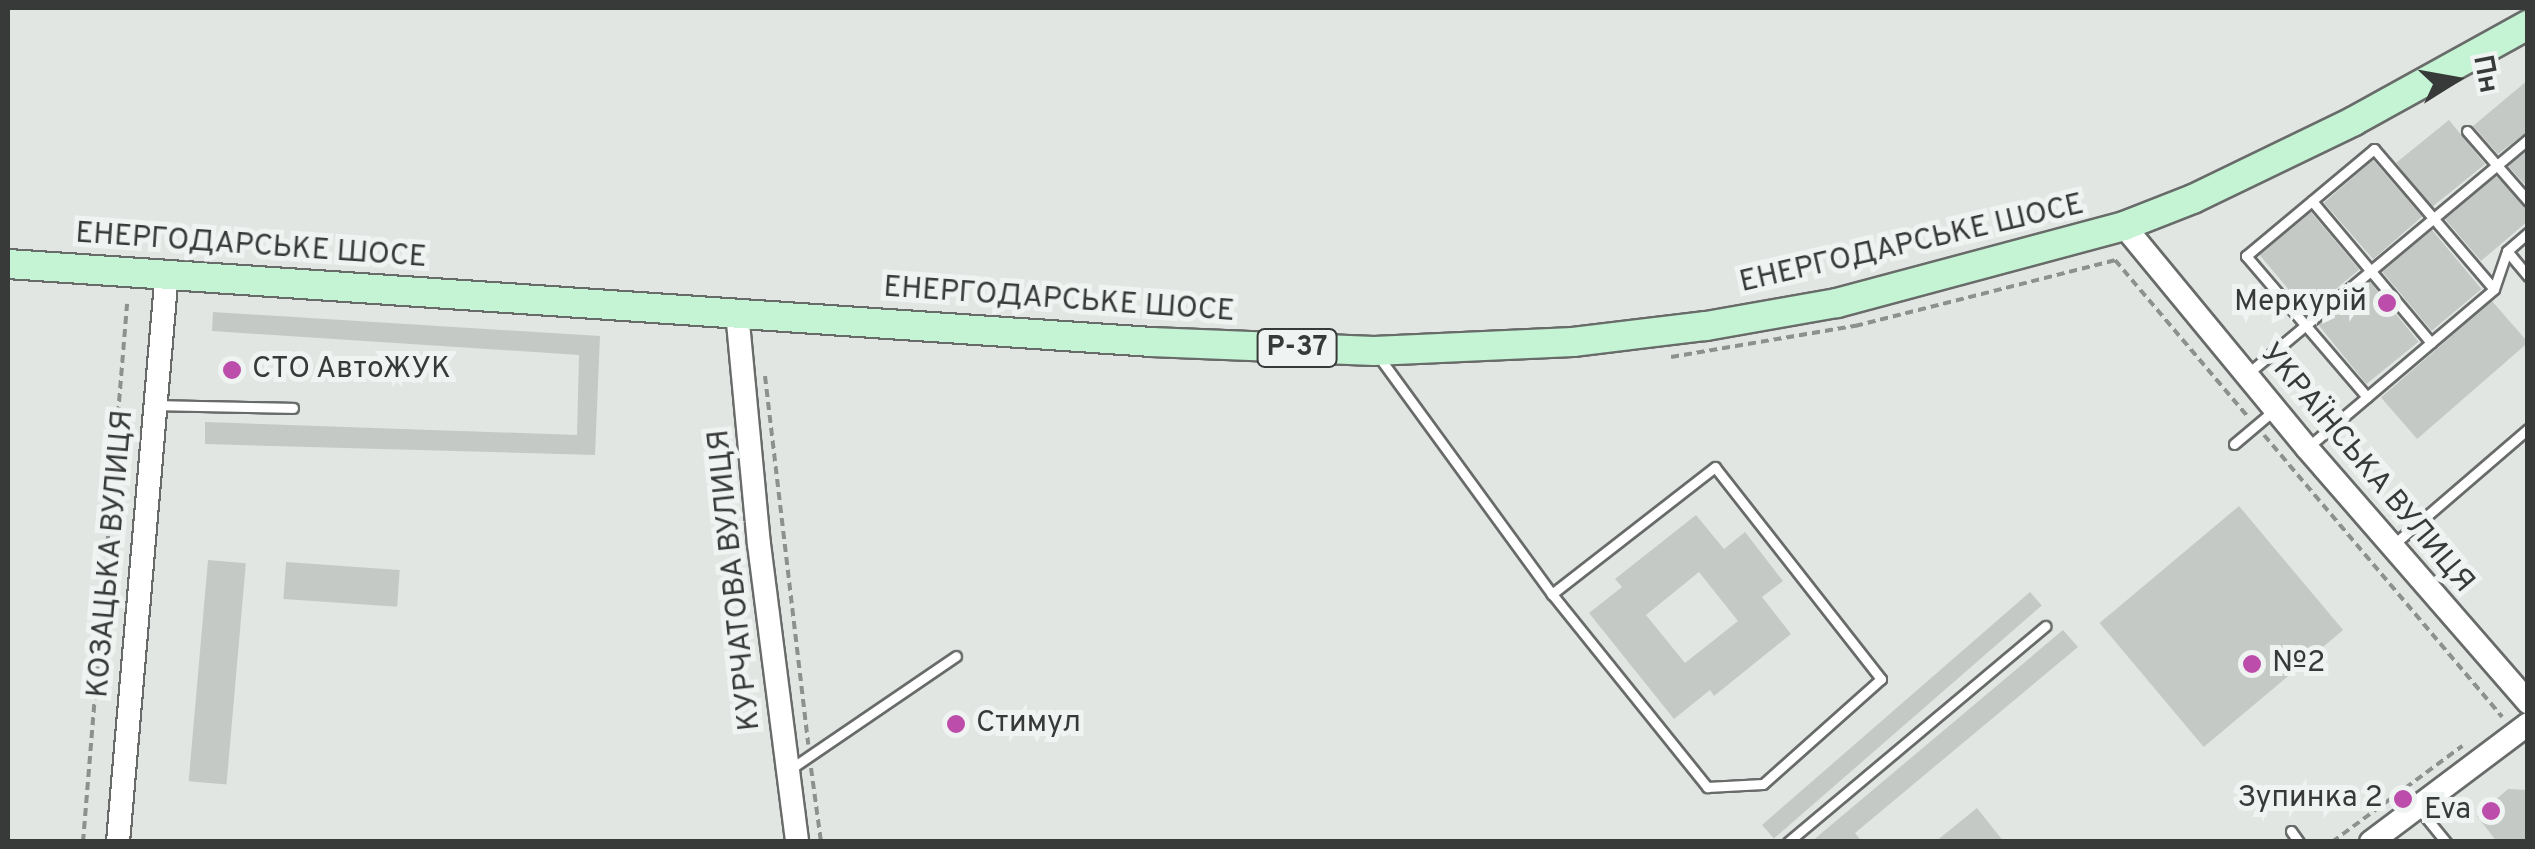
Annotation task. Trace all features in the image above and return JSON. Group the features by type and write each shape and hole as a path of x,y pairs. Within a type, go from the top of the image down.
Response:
{"main road":[{"name":"ЕНЕРГОДАРСЬКЕ ШОСЕ","path":"8,264 1151,342 1374,351 1573,342 1706,326 1837,302 2124,226 2193,199 2354,121 2528,25"}],"street":[{"name":"УКРАЇНСЬКА ВУЛИЦЯ","path":"2124,226 2390,547 2528,702"},
{"name":"КОЗАЦЬКА ВУЛИЦЯ","path":"118,842 167,272"},
{"name":"КУРЧАТОВА ВУЛИЦЯ","path":"737,312 797,842"},
{"path":"2371,842 2528,724"}],"lane":[{"path":"2467,130 2528,201"},
{"path":"2246,375 2528,139"},
{"path":"2367,397 2246,256 2374,149 2494,290"},
{"path":"2312,201 2431,343"},
{"path":"2307,448 2494,290 2507,251 2528,233"},
{"path":"2507,251 2528,276"},
{"path":"1374,351 1552,594 1707,787 1763,784 1881,679 1716,467 1552,594"},
{"path":"155,404 292,408"},
{"path":"2234,444 2275,410"},
{"path":"2390,547 2528,429"},
{"path":"1788,842 2045,626"},
{"path":"788,770 956,656"},
{"path":"2417,806 2446,842"},
{"path":"2291,831 2299,842"}],"path":[{"path":"1671,357 1855,326 2114,260 2504,716 2488,727"},
{"path":"83,842 127,304"},
{"path":"764,361 822,842"},
{"path":"2332,842 2472,738"}],"building":[{"path":"2528,80 2528,131 2498,154 2473,126"},
{"path":"2449,120 2485,164 2432,207 2396,163"},
{"path":"2528,150 2528,188 2508,166"},
{"path":"2373,160 2422,217 2373,259 2324,203"},
{"path":"2496,176 2528,209 2528,221 2481,261 2445,219"},
{"path":"2311,212 2359,269 2308,313 2260,255"},
{"path":"2432,230 2481,289 2432,331 2382,272"},
{"path":"2370,282 2418,342 2366,384 2318,324"},
{"path":"2492,301 2528,343 2417,439 2381,397"},
{"path":"213,312 600,336 595,455 205,444 205,422 577,435 579,355 212,331"},
{"path":"2239,506 2343,630 2204,747 2100,623"},
{"path":"1696,515 1724,549 1745,532 1783,581 1762,597 1791,634 1714,696 1710,690 1674,719 1589,613 1622,587 1615,579","holes":["1699,572 1738,621 1685,663 1646,615"]},
{"path":"208,560 246,563 227,784 189,781"},
{"path":"286,562 400,570 397,607 283,599"},
{"path":"2030,592 2042,606 1774,838 1762,825"},
{"path":"2063,630 2078,647 1855,833 1862,842 1811,842"},
{"path":"2508,789 2528,790 2528,842 2497,842 2477,816"},
{"path":"1977,808 2004,842 1935,842"}],"place":[{"name":"Меркурій","path":"2387,303"},
{"name":"СТО АвтоЖУК","path":"232,370"},
{"name":"№2","path":"2252,664"},
{"name":"Стимул","path":"956,724"},
{"name":"Зупинка 2","path":"2403,799"},
{"name":"Eva","path":"2491,811"}]}
